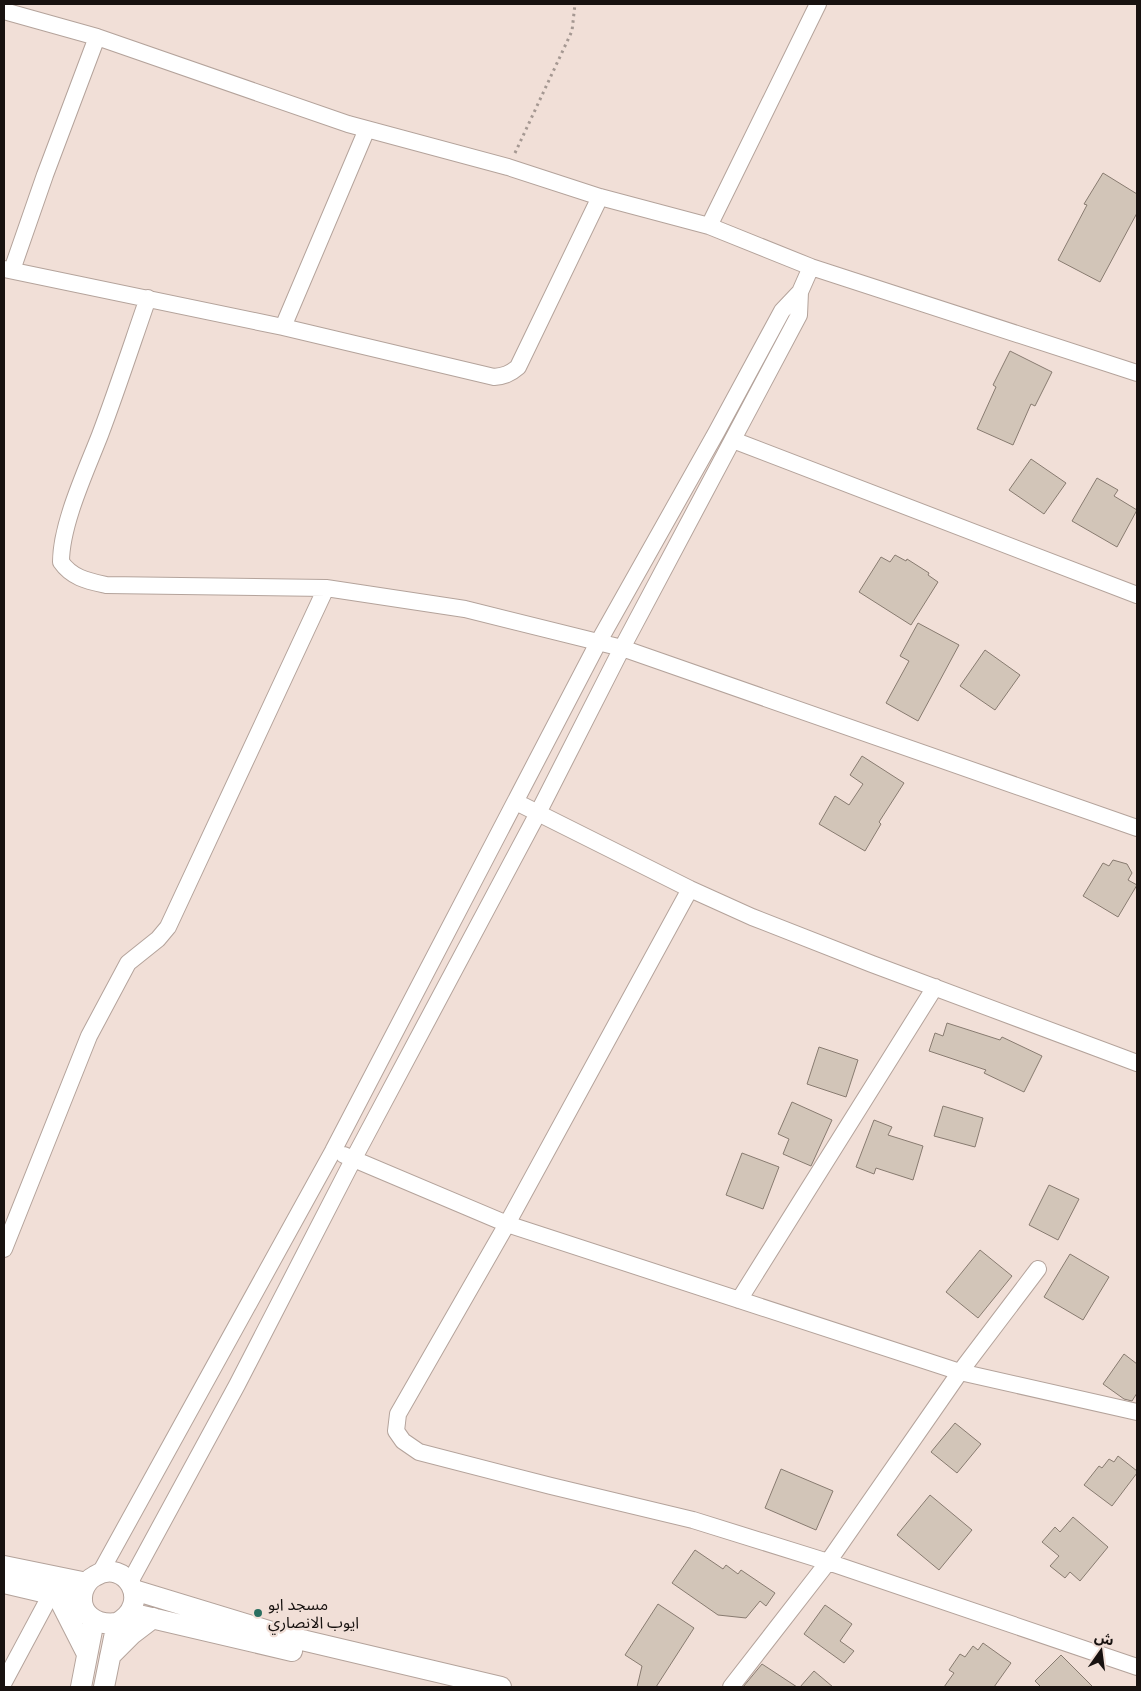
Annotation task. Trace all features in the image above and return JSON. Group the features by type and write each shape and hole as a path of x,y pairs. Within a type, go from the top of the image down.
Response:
{"street":[{"path":"709,226 818,4"},
{"path":"4,11 97,37 367,129 508,167 600,197 709,226 811,268 1137,373"},
{"path":"97,37 8,269 282,327 483,375 505,376 518,367 600,197"},
{"path":"282,327 367,129"},
{"path":"454,1687 153,1618 124,1618 101,1624 88,1614 84,1607 90,1585 333,1150 599,641 782,311 800,292 811,268"},
{"path":"132,1586 354,1158 538,813 622,648 798,315 800,292"},
{"path":"148,298 77,495 65,535 61,562 67,570 81,579 106,585 326,588 464,609 622,648 1137,828"},
{"path":"733,440 1137,595"},
{"path":"4,1249 89,1036 128,963 158,939 168,927 326,588"},
{"path":"516,802 752,918 1137,1063"},
{"path":"690,889 507,1224 398,1414 396,1431 404,1441 419,1452 693,1520 828,1562 1137,1667"},
{"path":"739,1300 935,987"},
{"path":"333,1150 507,1224 739,1300 960,1372 1137,1412"},
{"path":"732,1687 828,1562 960,1372 1038,1268"},
{"path":"4,1566 56,1589 87,1654"},
{"path":"4,1583 56,1589 90,1585 116,1573 124,1576 132,1586 135,1598 134,1606 124,1618 110,1656 104,1687"},
{"path":"132,1586 285,1636 501,1687"},
{"path":"4,1682 56,1589"},
{"path":"110,1656 132,1634 153,1618"},
{"path":"81,1687 94,1620"}],"path":[{"path":"508,167 572,31 575,4"}],"building":[{"path":"1103,173 1137,194 1137,213 1100,282 1058,260 1087,205 1084,204"},
{"path":"1010,351 1052,372 1035,406 1031,404 1013,445 977,429 996,387 993,385"},
{"path":"1031,459 1066,483 1044,514 1009,490"},
{"path":"1097,478 1118,490 1114,496 1137,510 1117,547 1072,521"},
{"path":"895,555 906,561 907,559 929,573 928,575 938,582 911,625 859,592 881,557 890,562"},
{"path":"918,623 959,645 918,721 886,703 909,661 900,656"},
{"path":"985,650 1020,675 995,710 960,686"},
{"path":"862,756 904,783 879,822 881,824 865,851 819,824 835,796 849,805 863,784 850,775"},
{"path":"1113,860 1127,864 1132,873 1128,880 1137,885 1118,917 1083,896 1103,863 1109,866"},
{"path":"947,1023 1000,1040 1002,1037 1042,1056 1024,1092 984,1073 986,1070 929,1051 935,1033 943,1036"},
{"path":"819,1047 858,1060 846,1097 807,1084"},
{"path":"792,1102 832,1120 811,1166 783,1154 789,1139 778,1134"},
{"path":"943,1106 983,1118 975,1147 934,1136"},
{"path":"874,1120 892,1127 888,1135 923,1146 913,1180 876,1168 874,1174 856,1167"},
{"path":"742,1153 779,1167 763,1209 726,1195"},
{"path":"1049,1185 1079,1199 1058,1240 1029,1225"},
{"path":"980,1250 1012,1276 978,1318 946,1292"},
{"path":"1070,1254 1109,1277 1083,1320 1044,1297"},
{"path":"1124,1354 1137,1364 1137,1393 1132,1401 1124,1399 1103,1384"},
{"path":"955,1423 981,1444 957,1473 931,1452"},
{"path":"1118,1456 1137,1473 1112,1506 1084,1485 1099,1466 1102,1468 1109,1459 1114,1462"},
{"path":"781,1469 833,1491 816,1530 765,1508"},
{"path":"930,1495 972,1530 939,1570 897,1535"},
{"path":"1073,1517 1108,1547 1080,1581 1070,1572 1065,1578 1050,1566 1059,1556 1042,1542 1055,1527 1060,1532"},
{"path":"695,1550 723,1569 726,1565 738,1574 741,1570 775,1593 766,1606 760,1601 746,1618 718,1615 672,1583"},
{"path":"658,1604 694,1628 656,1687 637,1687 642,1666 625,1655"},
{"path":"825,1605 852,1624 840,1641 854,1651 844,1663 804,1634"},
{"path":"983,1643 1011,1663 994,1687 944,1687 954,1673 949,1670 960,1654 965,1657 973,1646 978,1650"},
{"path":"1061,1655 1093,1687 1041,1687 1035,1681"},
{"path":"762,1664 797,1687 743,1687"},
{"path":"814,1671 833,1687 800,1687"}],"place":[{"name":"مسجد ابو ايوب الانصاري","path":"258,1613"}]}
